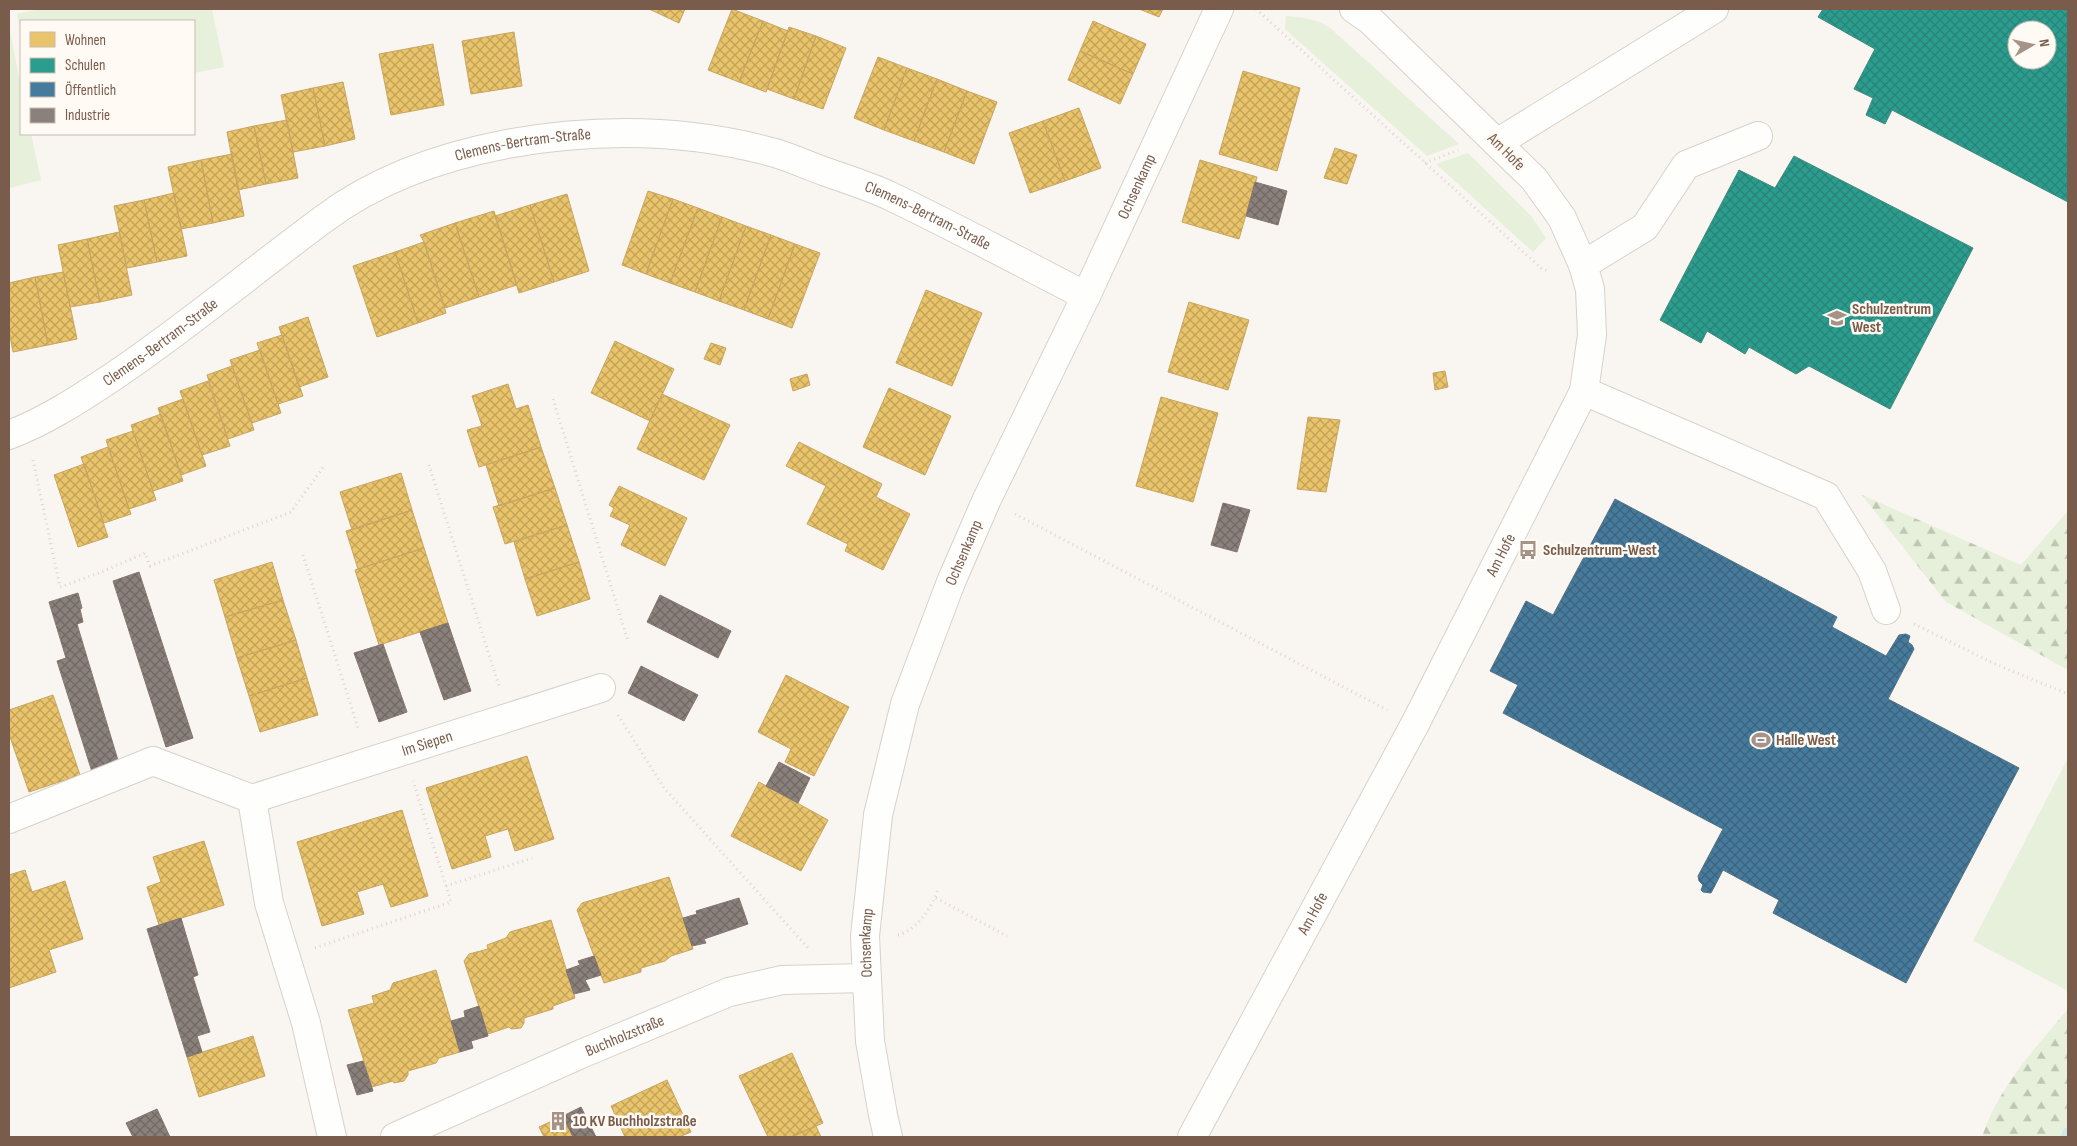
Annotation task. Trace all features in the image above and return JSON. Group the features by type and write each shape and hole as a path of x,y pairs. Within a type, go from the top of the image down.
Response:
{"street":[{"name":"Ochsenkamp","path":"888,1137 870,1041 865,936 878,815 906,704 951,582 988,499 1086,296 1219,9"},
{"name":"Am Hofe","path":"1192,1137 1415,724 1584,391 1592,336 1586,277 1562,218 1534,179 1370,20 1354,9"},
{"path":"1497,143 1714,9"},
{"name":"Clemens-Bertram-Straße","path":"18,431 90,392 157,348 328,215 381,184 439,161 492,147 544,138 592,134 658,134 707,138 776,153 885,194 1086,296"},
{"path":"1586,277 1645,228 1686,165 1758,136"},
{"path":"1584,391 1826,496 1872,571 1886,610"},
{"name":"Im Siepen","path":"252,799 601,688"},
{"path":"9,818 153,761 252,799 269,903 306,1023 332,1137"},
{"name":"Buchholzstraße","path":"395,1137 546,1069 729,992 782,980 866,978"}],"path":[{"path":"1256,9 1541,268 1586,277"},
{"path":"553,399 628,641"},
{"path":"18,431 60,587 145,553 150,566 291,512 324,466"},
{"path":"429,465 508,717"},
{"path":"988,499 1415,724"},
{"path":"303,555 369,762"},
{"path":"1886,610 1995,664 2068,694"},
{"path":"601,688 664,788 834,978"},
{"path":"286,958 451,902 403,751"},
{"path":"446,886 532,858"},
{"path":"865,936 900,935 919,923 936,898 938,888"},
{"path":"936,898 1007,936"}],"green space":[{"path":"40,9 212,9 224,67 195,73 195,20 20,20 20,28 17,14"},
{"path":"1286,16 1309,19 1329,27 1459,144 1427,156 1285,29"},
{"path":"9,26 20,82 20,135 31,135 41,180 9,188"},
{"path":"1468,153 1532,217 1546,238 1533,252 1436,164"},
{"path":"1862,495 2021,565 2068,511 2068,670 1946,602"},
{"path":"2068,758 2068,991 1973,941"},
{"path":"2068,1009 2068,1137 1982,1137 1989,1119 2008,1085"}],"building: Wohnen":[{"path":"649,9 685,9 679,23"},
{"path":"732,9 763,21 739,82 708,70"},
{"path":"1139,9 1163,9 1159,17"},
{"path":"763,21 788,31 766,92 739,82"},
{"path":"1093,21 1146,44 1133,74 1080,51"},
{"path":"789,27 816,36 794,99 767,89"},
{"path":"514,32 522,86 471,94 462,41"},
{"path":"816,36 846,48 823,109 794,99"},
{"path":"433,44 444,105 391,115 379,54"},
{"path":"1080,51 1133,74 1120,104 1068,80"},
{"path":"878,57 907,68 884,130 854,118"},
{"path":"907,68 937,79 914,141 884,130"},
{"path":"1243,71 1300,88 1277,171 1219,154"},
{"path":"937,79 967,91 944,152 914,141"},
{"path":"343,82 355,139 325,146 313,88"},
{"path":"313,88 325,146 293,152 281,95"},
{"path":"967,91 997,102 974,164 944,152"},
{"path":"1079,108 1101,168 1065,181 1043,121"},
{"path":"287,120 298,178 266,184 254,126"},
{"path":"1043,121 1065,181 1030,193 1009,133"},
{"path":"254,126 266,184 238,190 227,132"},
{"path":"1335,148 1357,155 1347,184 1324,178"},
{"path":"232,154 244,216 213,223 201,160"},
{"path":"201,160 213,223 181,229 168,167"},
{"path":"1200,160 1257,177 1239,239 1182,222"},
{"path":"648,191 673,199 646,274 622,265"},
{"path":"174,193 187,256 157,262 144,200"},
{"path":"567,194 589,271 554,282 530,205"},
{"path":"673,199 698,208 670,283 646,274"},
{"path":"144,200 157,262 127,268 114,206"},
{"path":"530,205 554,282 519,293 495,216"},
{"path":"698,208 722,217 695,292 670,283"},
{"path":"494,211 517,285 479,297 455,223"},
{"path":"722,217 746,226 719,301 695,292"},
{"path":"455,223 479,297 445,308 424,242 420,235"},
{"path":"746,226 771,235 744,310 719,301"},
{"path":"119,232 132,295 100,302 87,239"},
{"path":"771,235 795,244 768,319 744,310"},
{"path":"87,239 100,302 70,307 58,245"},
{"path":"424,242 446,313 418,323 395,252"},
{"path":"795,244 820,253 792,328 768,319"},
{"path":"395,252 418,323 377,337 353,266"},
{"path":"63,272 77,339 48,345 35,277"},
{"path":"35,277 48,345 13,352 9,331 9,283"},
{"path":"926,290 982,313 952,386 896,363"},
{"path":"1189,302 1249,320 1228,390 1168,372"},
{"path":"308,317 328,377 299,387 279,327"},
{"path":"282,335 303,396 278,404 257,343"},
{"path":"615,341 674,369 650,421 591,393"},
{"path":"711,343 726,348 720,365 704,359"},
{"path":"260,350 281,413 252,423 230,360"},
{"path":"232,366 254,430 228,439 207,375"},
{"path":"1445,371 1448,387 1435,390 1433,373"},
{"path":"807,374 810,385 793,391 790,379"},
{"path":"208,381 230,446 202,455 180,391"},
{"path":"508,384 516,409 528,405 541,447 479,467 467,430 482,426 472,396"},
{"path":"889,388 951,416 925,475 863,447"},
{"path":"662,394 730,425 704,480 637,449"},
{"path":"1161,397 1218,413 1193,502 1136,486"},
{"path":"183,399 206,466 181,475 158,408"},
{"path":"161,414 183,481 153,491 131,425"},
{"path":"1308,417 1340,420 1326,492 1297,489"},
{"path":"133,431 156,500 129,509 106,440"},
{"path":"799,442 882,484 876,497 910,514 883,570 845,551 848,544 807,524 826,486 786,466"},
{"path":"108,447 131,514 104,523 81,457"},
{"path":"541,447 555,488 499,506 486,465"},
{"path":"84,464 108,537 78,547 54,475"},
{"path":"401,473 412,510 352,530 340,492"},
{"path":"619,486 687,518 665,566 621,545 630,525 610,516 614,508 609,505"},
{"path":"555,488 567,525 505,544 493,507"},
{"path":"412,510 424,548 358,569 346,531"},
{"path":"567,525 579,562 525,579 514,542"},
{"path":"424,548 448,623 379,645 355,570"},
{"path":"272,562 283,600 225,617 214,580"},
{"path":"579,562 590,599 537,616 525,579"},
{"path":"283,600 296,640 237,658 225,617"},
{"path":"296,640 307,678 249,696 237,658"},
{"path":"786,675 849,707 814,776 785,762 791,749 758,732"},
{"path":"307,678 318,715 260,732 249,696"},
{"path":"53,695 80,775 29,792 9,734 9,710"},
{"path":"527,756 554,839 515,851 508,829 485,836 491,857 452,869 426,788"},
{"path":"759,782 828,820 801,871 731,836"},
{"path":"402,810 428,896 391,907 383,884 357,892 364,914 322,926 297,842"},
{"path":"204,841 224,905 159,925 147,887 161,882 153,857"},
{"path":"25,870 32,892 65,881 83,939 49,950 56,972 9,988 9,875"},
{"path":"669,877 693,949 671,956 665,961 641,968 641,972 604,983 577,910 582,903"},
{"path":"551,920 575,998 553,1006 553,1009 524,1018 521,1028 511,1029 509,1027 488,1034 464,961 469,954 488,949 487,945 506,938 510,932"},
{"path":"436,970 460,1052 439,1058 436,1063 408,1071 404,1081 394,1083 393,1081 372,1087 348,1010 374,1003 372,996 390,990 393,983"},
{"path":"253,1036 265,1076 199,1097 187,1057"},
{"path":"792,1053 823,1123 791,1137 768,1137 739,1076"},
{"path":"667,1080 691,1132 679,1137 625,1137 611,1106"},
{"name":"10 KV Buchholzstraße","path":"563,1116 573,1137 544,1137 539,1127"},
{"path":"816,1126 821,1137 791,1137"}],"building: Schulen":[{"path":"1823,9 2068,9 2068,202 1892,110 1885,124 1866,115 1873,98 1854,89 1875,49 1818,17"},
{"path":"1794,156 1973,248 1890,409 1809,366 1796,374 1749,347 1745,354 1707,331 1701,343 1660,320 1739,170 1775,188"}],"building: Öffentlich":[{"name":"Halle West","path":"1615,499 1837,617 1832,627 1886,656 1899,635 1906,634 1910,636 1908,642 1914,649 1888,699 2019,768 1906,983 1773,913 1779,900 1723,870 1711,893 1703,892 1701,890 1703,885 1699,881 1698,876 1723,829 1503,713 1518,685 1490,671 1526,601 1553,615"}],"building: Industrie":[{"path":"1255,182 1287,191 1278,225 1246,216"},
{"path":"1223,503 1250,510 1237,552 1211,545"},
{"path":"139,572 193,738 166,747 113,581"},
{"path":"78,593 83,622 77,624 120,767 93,775 57,661 66,658 49,602"},
{"path":"660,595 731,631 718,658 647,622"},
{"path":"448,623 471,691 444,700 420,632"},
{"path":"383,644 407,712 379,722 354,653"},
{"path":"641,666 698,695 684,721 628,693"},
{"path":"779,762 810,778 798,803 766,786"},
{"path":"739,898 748,924 704,939 706,943 692,946 683,918 697,914 696,911"},
{"path":"181,918 198,975 193,977 210,1032 197,1036 202,1052 187,1057 147,929"},
{"path":"594,956 601,975 585,980 590,990 574,994 566,970 580,965 578,961"},
{"path":"479,1006 488,1036 471,1041 473,1048 460,1052 451,1021 465,1017 464,1011"},
{"path":"363,1061 373,1091 357,1095 347,1065"},
{"path":"581,1107 596,1137 573,1137 563,1116"},
{"path":"157,1109 170,1137 133,1137 126,1123"}],"waterway":[{"path":"2066,1137 2068,1132"}],"place":[{"name":"Schulzentrum West","path":"1837,318"},
{"name":"Schulzentrum-West","path":"1528,550"},
{"name":"Halle West","path":"1761,740"},
{"name":"10 KV Buchholzstraße","path":"558,1121"}]}
